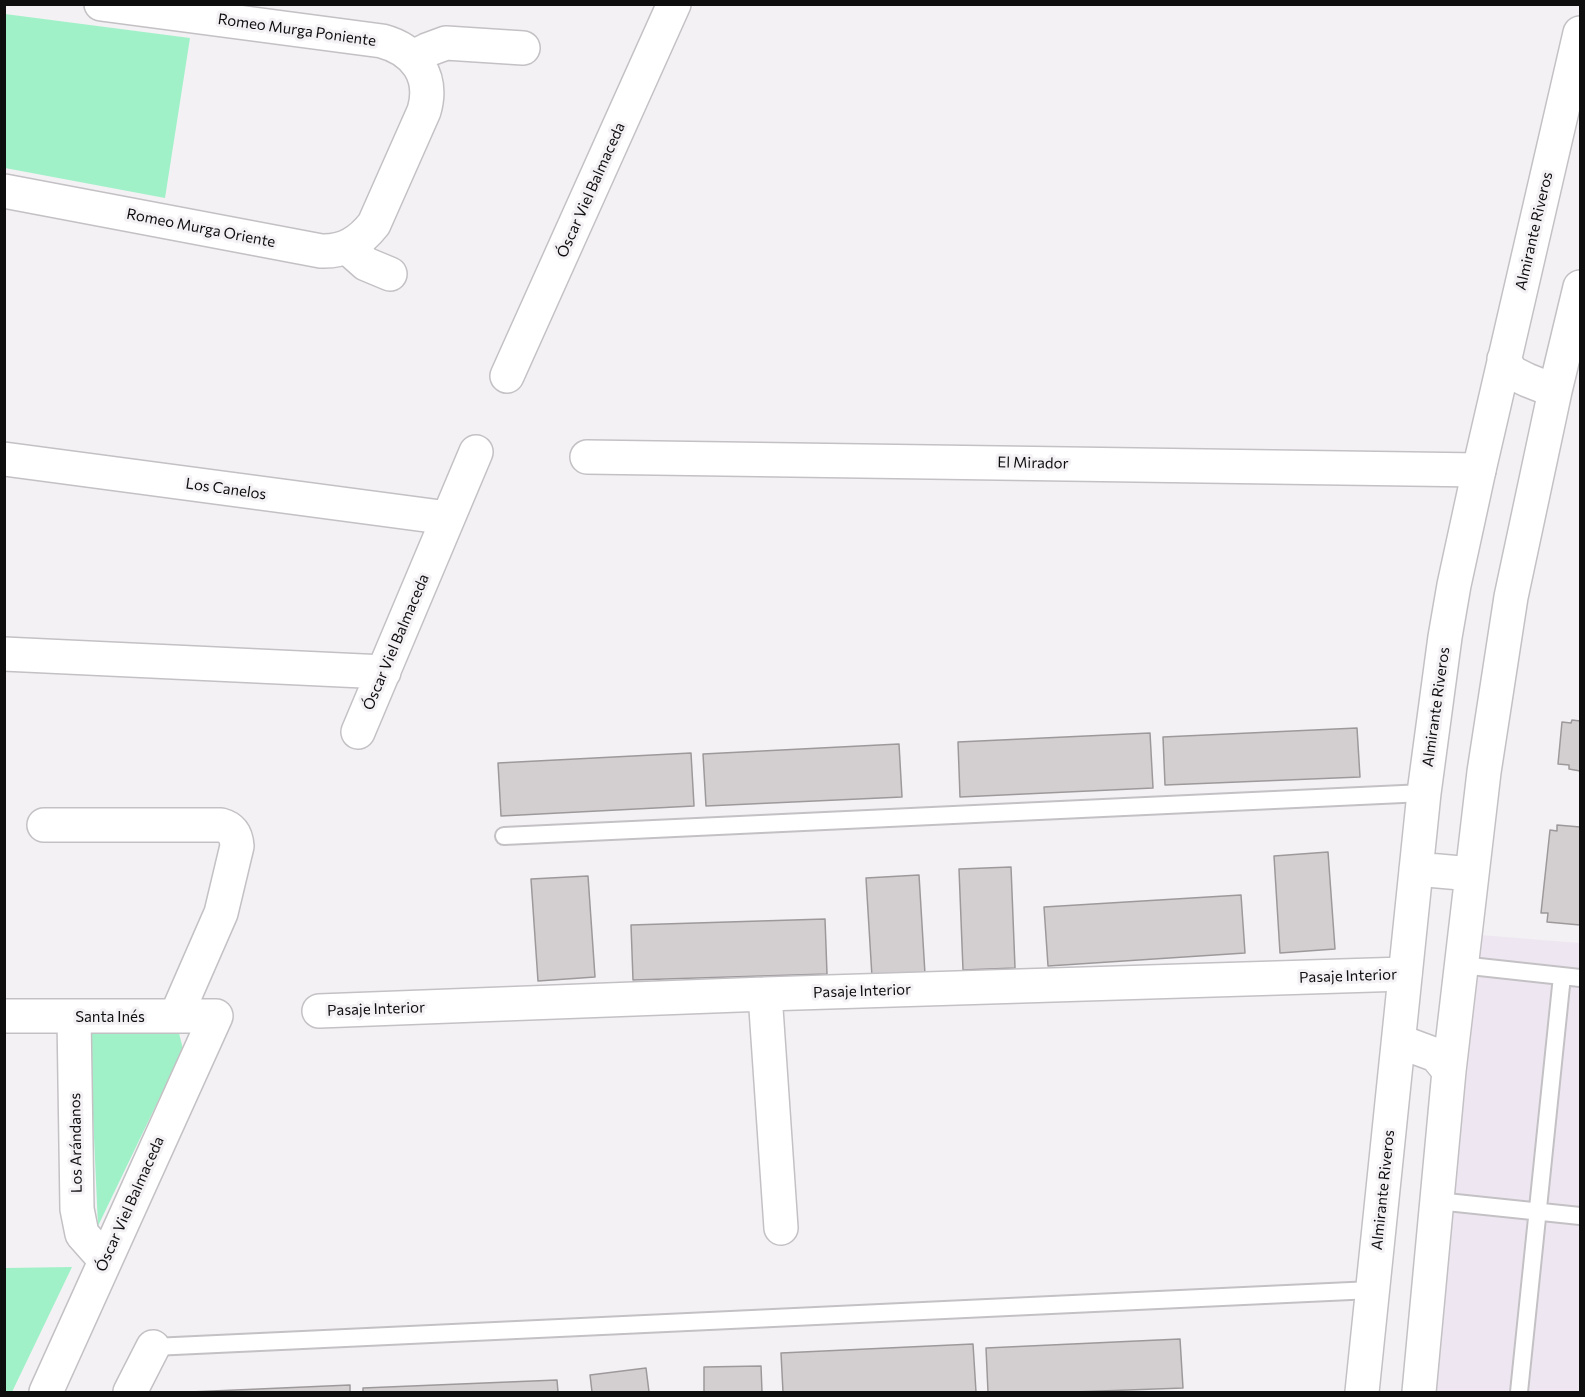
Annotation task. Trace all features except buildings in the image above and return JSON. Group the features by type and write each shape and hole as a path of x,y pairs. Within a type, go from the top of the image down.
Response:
{"street":[{"name":"Romeo Murga Poniente","path":"101,4 382,41 394,44 413,57"},
{"name":"Óscar Viel Balmaceda","path":"507,376 674,4"},
{"name":"Almirante Riveros","path":"1362,1392 1424,793 1445,637 1479,470 1581,33"},
{"path":"390,274 366,264 348,248 364,237 374,224 424,111 427,85 413,57 446,43 523,48"},
{"name":"Romeo Murga Oriente","path":"4,191 321,251 330,252 348,248"},
{"path":"1419,1392 1449,1071 1484,772 1511,597 1555,391 1581,287"},
{"path":"1504,359 1511,372 1555,391"},
{"name":"Óscar Viel Balmaceda","path":"358,732 476,452"},
{"name":"El Mirador","path":"588,457 1479,470"},
{"name":"Los Canelos","path":"4,459 448,518"},
{"path":"4,654 384,672"},
{"path":"44,825 221,825 233,831 237,846 221,913 176,1016"},
{"path":"1416,869 1472,874"},
{"name":"Pasaje Interior","path":"319,1011 765,994 1405,974"},
{"path":"765,994 781,1228"},
{"name":"Santa Inés","path":"4,1016 216,1016"},
{"name":"Óscar Viel Balmaceda","path":"46,1392 216,1016"},
{"name":"Los Arándanos","path":"74,1017 77,1209 82,1234 105,1260"},
{"path":"1398,1045 1409,1045 1436,1055 1449,1071"},
{"path":"130,1392 153,1347"}],"lane":[{"path":"504,836 1424,793"},
{"path":"1461,965 1581,978"},
{"path":"1520,1392 1562,976"},
{"path":"1437,1201 1581,1216"},
{"path":"153,1347 1372,1290"}],"shaded area":[{"path":"1481,935 1580,943 1580,1392 1434,1392"}],"green space":[{"path":"5,14 190,38 165,198 5,168"},
{"path":"177,1025 183,1049 98,1226 89,1026"},
{"path":"72,1267 12,1392 5,1392 5,1268"}]}
